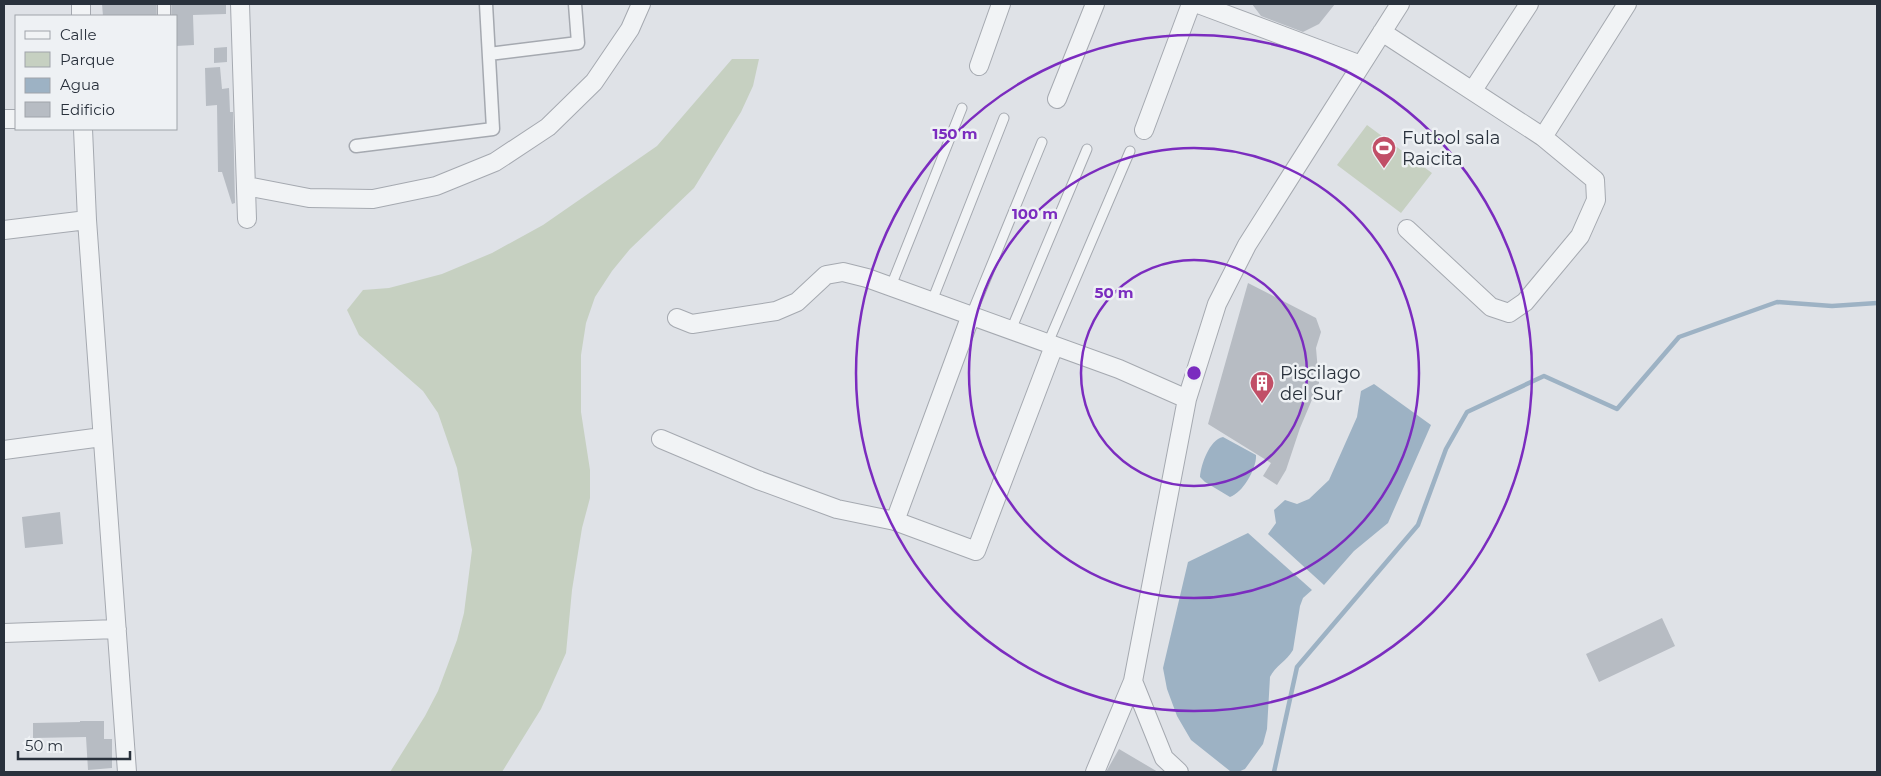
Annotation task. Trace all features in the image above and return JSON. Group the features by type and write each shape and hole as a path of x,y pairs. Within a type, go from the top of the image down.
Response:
{"street":[{"path":"240,4 247,219"},
{"path":"356,146 493,129 486,4"},
{"path":"489,54 578,43 575,4"},
{"path":"246,186 309,198 373,199 436,186 495,162 548,127 594,82 630,29 641,4"},
{"path":"979,66 1002,4"},
{"path":"1057,99 1095,4"},
{"path":"1144,130 1191,4"},
{"path":"1198,4 1361,65"},
{"path":"1095,772 1133,681 1187,399 1217,304 1247,245 1400,4"},
{"path":"1473,90 1529,4"},
{"path":"1543,137 1627,4"},
{"path":"1382,32 1543,137 1595,180 1596,200 1580,236 1525,302 1509,313 1491,307 1407,229"},
{"path":"83,130 86,220 127,772"},
{"path":"4,230 86,220"},
{"path":"677,318 692,324 776,311 797,302 826,274 843,272 891,286 1119,368 1187,399"},
{"path":"895,521 971,315"},
{"path":"661,439 758,480 837,509 895,521 976,551 1051,344"},
{"path":"4,450 102,437"},
{"path":"4,633 117,629"},
{"path":"1133,681 1164,758 1179,772"}],"lane":[{"path":"891,286 962,108"},
{"path":"932,301 1004,118"},
{"path":"971,315 1042,142"},
{"path":"1011,330 1087,148"},
{"path":"1051,344 1130,151"}],"green space":[{"path":"732,59 759,59 753,86 741,112 694,188 630,249 612,271 595,297 586,323 581,355 581,412 590,470 590,498 582,528 572,590 566,653 541,709 502,772 390,772 425,716 438,691 457,640 464,613 472,550 457,468 438,413 423,391 359,335 347,310 363,290 389,288 442,274 492,253 543,225 657,146"},
{"name":"Futbol sala Raicita","path":"1367,125 1432,173 1401,213 1337,165"}],"water":[{"path":"1374,384 1431,425 1388,523 1354,551 1324,585 1268,534 1276,523 1274,510 1285,500 1297,504 1309,499 1329,480 1357,417 1361,391"},
{"path":"1223,437 1256,455 1252,473 1240,491 1230,497 1200,477 1204,460 1210,448 1218,439"},
{"path":"1248,533 1312,590 1303,598 1300,606 1293,650 1270,677 1267,729 1263,744 1245,769 1238,772 1230,771 1191,740 1177,716 1167,689 1163,668 1188,562"}],"building":[{"path":"102,4 156,4 156,15 103,15"},
{"path":"172,4 226,4 226,14 193,15 194,45 178,46 178,15 172,15"},
{"path":"1252,4 1335,4 1319,24 1303,32 1261,16"},
{"path":"227,47 227,62 214,63 214,48"},
{"path":"220,67 222,89 229,88 230,112 233,112 235,203 232,204 222,172 218,172 217,105 206,106 205,68"},
{"name":"Piscilago del Sur","path":"1248,283 1316,318 1321,332 1316,348 1319,383 1300,428 1286,470 1277,485 1263,476 1271,463 1208,424"},
{"path":"60,512 63,544 25,548 22,517"},
{"path":"1662,618 1675,646 1599,682 1586,654"},
{"path":"104,721 104,739 112,739 112,768 88,770 86,737 33,738 33,723"},
{"path":"1119,749 1158,772 1106,772"}],"waterway":[{"path":"1274,772 1297,667 1418,525 1446,449 1467,412 1544,376 1617,409 1679,337 1777,302 1832,306 1877,303"}],"place":[{"name":"Futbol sala Raicita","path":"1384,169"},
{"name":"Piscilago del Sur","path":"1262,404"}]}
